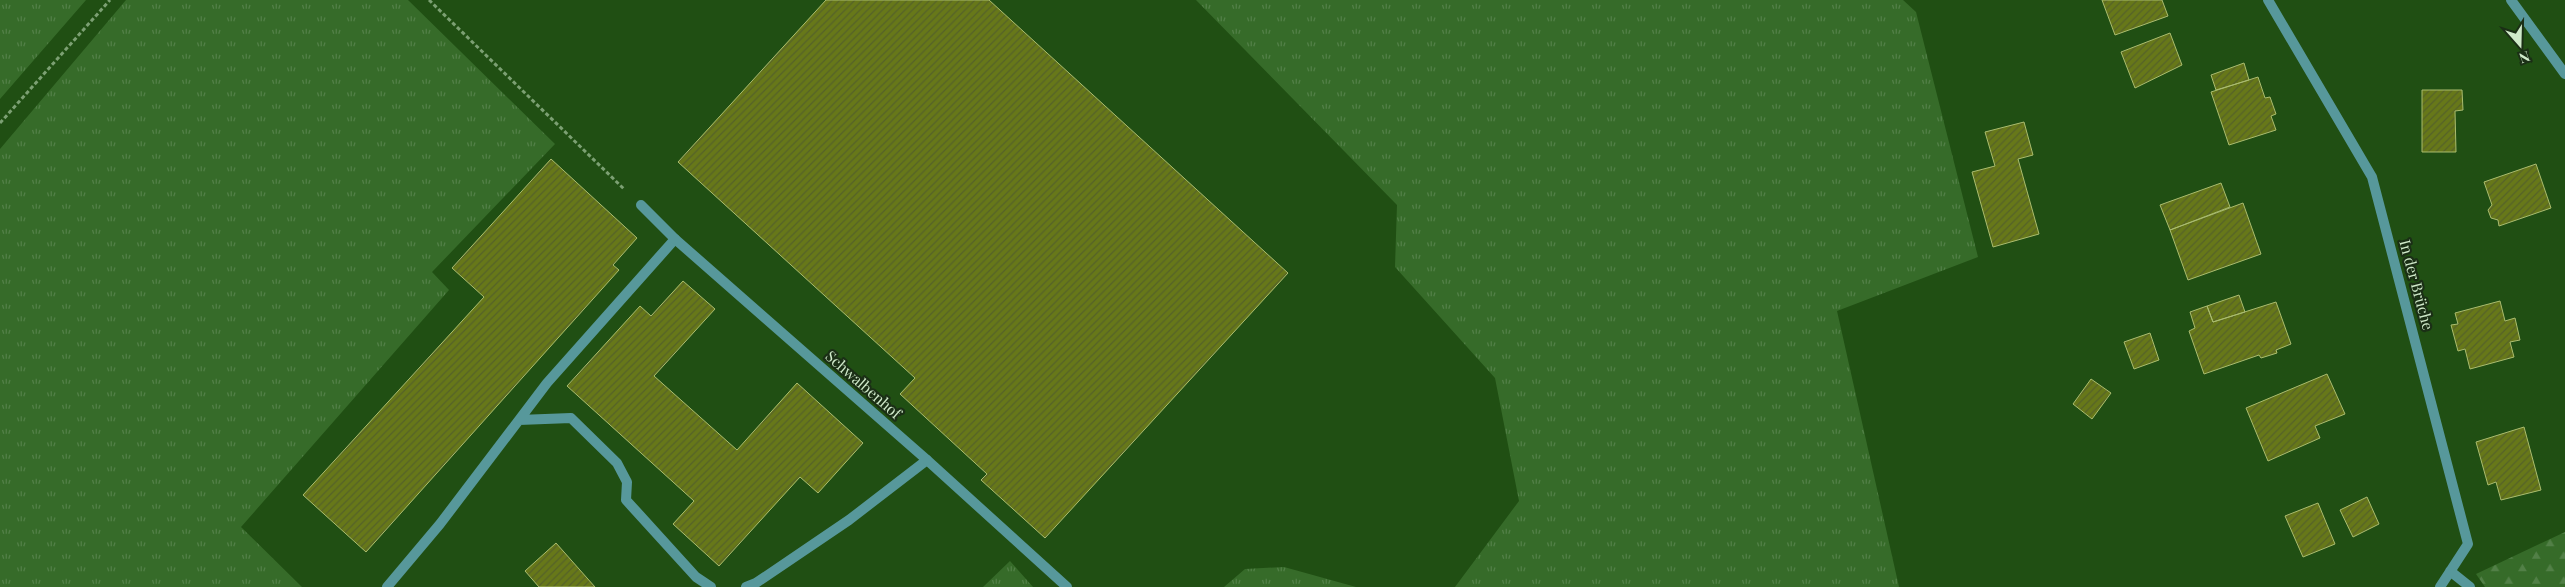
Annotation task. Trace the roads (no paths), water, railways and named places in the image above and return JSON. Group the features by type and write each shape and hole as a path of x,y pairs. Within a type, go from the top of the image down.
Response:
{"street":[{"name":"In der Brüche","path":"2268,0 2372,177 2468,544 2450,571"},
{"path":"2512,0 2565,74"},
{"name":"Schwalbenhof","path":"641,205 675,239 927,460 1066,587"},
{"path":"387,587 440,524 547,383 675,239"},
{"path":"519,420 571,418 617,463 627,482 626,500 696,577 711,587"},
{"path":"746,587 756,583 849,520 927,460"},
{"path":"2440,587 2450,571 2470,587"}]}
